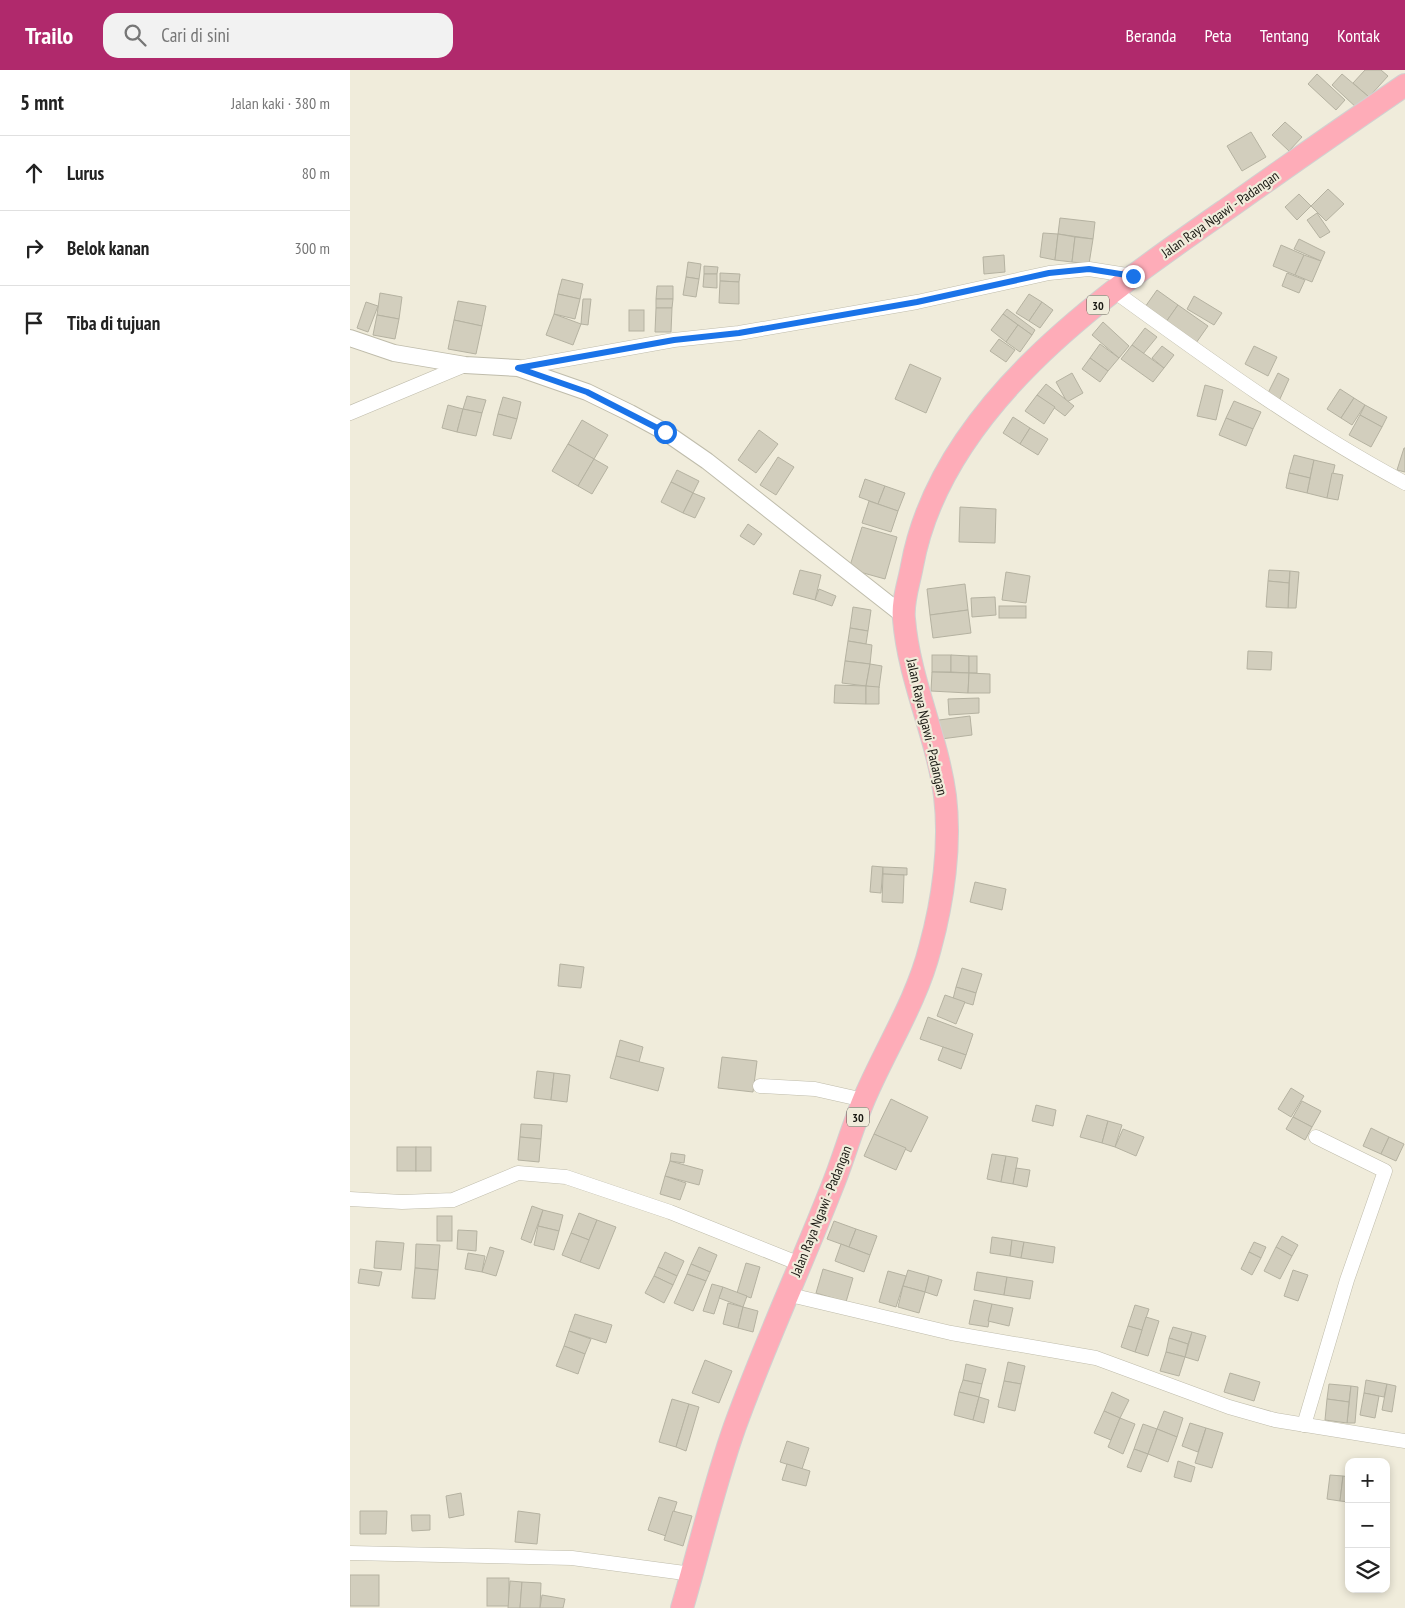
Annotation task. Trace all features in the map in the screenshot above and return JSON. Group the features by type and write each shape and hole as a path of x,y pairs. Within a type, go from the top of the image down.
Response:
{"highway":[{"name":"Jalan Raya Ngawi - Padangan","path":"682,1608 735,1427 864,1100 929,954 940,909 946,846 945,796 910,656 903,615 915,548 938,484 956,453 980,420 1019,376 1042,352 1114,290 1405,85"}],"street":[{"path":"350,338 394,353 465,365 518,368 674,340 739,333 917,302 1049,273 1089,269 1133,276"},
{"path":"1114,290 1238,381 1360,459 1405,483"},
{"path":"350,413 465,365"},
{"path":"518,368 587,392 665,432 749,493 817,550 903,615"},
{"path":"760,1086 815,1090 864,1100"},
{"path":"1304,1425 1347,1280 1385,1171 1316,1137"},
{"path":"350,1199 402,1202 453,1200 518,1173 551,1174 670,1212 800,1264"},
{"path":"786,1294 950,1333 1096,1358 1229,1407 1275,1420 1405,1441"},
{"path":"350,1554 572,1558 692,1574"}],"building":[{"path":"1365,70 1381,70 1388,76 1369,97 1353,83"},
{"path":"1317,74 1345,100 1336,110 1308,84"},
{"path":"1342,74 1369,97 1358,109 1332,85"},
{"path":"1285,122 1302,137 1289,151 1272,135"},
{"path":"1251,132 1266,157 1242,171 1227,146"},
{"path":"1328,189 1344,204 1326,221 1311,206"},
{"path":"1299,194 1311,206 1297,220 1285,207"},
{"path":"1317,213 1330,232 1320,238 1307,220"},
{"path":"1060,218 1095,222 1093,239 1058,234"},
{"path":"1043,233 1058,234 1055,260 1040,257"},
{"path":"1058,234 1075,237 1072,262 1055,260"},
{"path":"1075,237 1093,239 1089,264 1072,262"},
{"path":"1299,239 1325,252 1321,261 1294,249"},
{"path":"1281,245 1304,255 1295,275 1273,266"},
{"path":"1004,255 1005,272 984,274 983,257"},
{"path":"1304,255 1321,261 1312,282 1295,275"},
{"path":"688,262 701,264 699,279 686,277"},
{"path":"704,266 718,267 717,274 704,274"},
{"path":"720,273 740,274 739,282 720,281"},
{"path":"1287,273 1305,280 1299,293 1282,286"},
{"path":"704,274 717,274 717,288 703,287"},
{"path":"686,277 699,279 696,297 683,295"},
{"path":"562,279 583,284 580,299 558,294"},
{"path":"720,281 739,282 739,304 719,303"},
{"path":"657,286 673,286 673,299 656,299"},
{"path":"1157,290 1178,305 1166,322 1145,307"},
{"path":"380,293 402,297 399,319 377,315"},
{"path":"558,294 580,299 575,319 554,314"},
{"path":"1029,294 1042,302 1029,321 1016,313"},
{"path":"1194,296 1222,313 1214,325 1187,309"},
{"path":"583,299 591,299 588,325 581,324"},
{"path":"656,299 673,299 672,308 656,308"},
{"path":"458,301 486,306 482,326 454,320"},
{"path":"366,302 378,306 368,332 357,328"},
{"path":"1042,302 1053,310 1040,328 1029,321"},
{"path":"1178,305 1208,326 1196,343 1166,322"},
{"path":"656,308 672,308 671,332 655,332"},
{"path":"1007,309 1035,330 1032,335 1003,314"},
{"path":"629,310 644,310 644,331 629,331"},
{"path":"554,314 581,324 573,345 546,335"},
{"path":"1003,314 1018,325 1006,342 991,330"},
{"path":"377,315 399,319 395,339 373,335"},
{"path":"454,320 482,326 476,354 448,349"},
{"path":"1103,322 1129,346 1119,358 1092,335"},
{"path":"1018,325 1032,335 1020,352 1006,342"},
{"path":"1145,328 1157,337 1143,354 1132,345"},
{"path":"999,339 1015,350 1006,362 990,351"},
{"path":"1100,344 1119,358 1108,371 1090,358"},
{"path":"1132,345 1164,368 1153,382 1121,359"},
{"path":"1162,346 1174,355 1164,368 1152,358"},
{"path":"1254,346 1277,357 1268,376 1245,364"},
{"path":"1090,358 1108,371 1100,382 1082,369"},
{"path":"910,364 941,378 926,413 895,399"},
{"path":"1072,373 1083,393 1067,402 1056,382"},
{"path":"1278,373 1289,379 1279,401 1267,395"},
{"path":"1046,384 1074,406 1065,416 1037,395"},
{"path":"1205,385 1223,390 1216,420 1197,416"},
{"path":"1340,389 1354,398 1341,418 1327,409"},
{"path":"1037,395 1055,407 1044,424 1025,411"},
{"path":"467,396 486,400 482,413 463,409"},
{"path":"503,397 521,402 517,419 498,414"},
{"path":"1354,398 1365,405 1352,425 1341,418"},
{"path":"1234,401 1261,412 1253,429 1226,418"},
{"path":"448,405 463,409 457,432 442,428"},
{"path":"1365,405 1387,417 1382,427 1360,415"},
{"path":"463,409 482,413 476,436 457,432"},
{"path":"498,414 517,419 511,439 493,435"},
{"path":"1360,415 1382,427 1371,447 1349,435"},
{"path":"1013,417 1030,428 1020,444 1003,433"},
{"path":"1226,418 1253,429 1246,446 1219,435"},
{"path":"582,420 608,435 594,459 568,444"},
{"path":"1030,428 1048,439 1038,455 1020,444"},
{"path":"759,430 778,444 756,473 738,460"},
{"path":"568,444 594,459 578,486 552,471"},
{"path":"1405,448 1405,472 1397,470"},
{"path":"1294,455 1314,460 1310,478 1289,473"},
{"path":"778,457 794,467 776,495 760,485"},
{"path":"594,459 608,467 592,494 578,486"},
{"path":"1314,460 1335,465 1327,498 1307,493"},
{"path":"677,470 699,481 693,493 671,482"},
{"path":"1289,473 1310,478 1307,493 1286,488"},
{"path":"1332,473 1343,475 1338,500 1327,498"},
{"path":"865,479 885,486 878,504 859,497"},
{"path":"671,482 693,493 683,513 661,502"},
{"path":"885,486 905,493 898,511 878,504"},
{"path":"693,493 705,498 695,518 683,513"},
{"path":"869,501 898,511 891,532 862,523"},
{"path":"960,507 996,509 995,543 959,542"},
{"path":"748,524 762,534 754,545 740,536"},
{"path":"862,527 897,537 885,579 849,569"},
{"path":"800,570 821,575 815,600 793,594"},
{"path":"1269,570 1290,571 1289,583 1268,581"},
{"path":"1290,571 1299,572 1296,608 1288,608"},
{"path":"1006,572 1030,576 1026,603 1002,600"},
{"path":"1268,581 1289,583 1288,608 1266,607"},
{"path":"965,584 968,610 930,615 927,589"},
{"path":"819,589 836,596 832,606 815,600"},
{"path":"995,597 996,615 972,617 971,598"},
{"path":"999,606 1026,606 1026,618 999,618"},
{"path":"853,607 871,610 868,631 850,628"},
{"path":"968,610 971,633 933,638 930,615"},
{"path":"850,628 868,631 866,644 848,641"},
{"path":"848,641 872,645 870,664 845,661"},
{"path":"1248,651 1272,652 1271,670 1247,669"},
{"path":"932,655 951,655 951,672 932,672"},
{"path":"951,655 969,656 969,673 951,672"},
{"path":"969,656 977,656 977,673 969,673"},
{"path":"845,661 870,664 866,686 842,683"},
{"path":"870,664 882,666 879,688 866,686"},
{"path":"932,672 969,673 968,693 931,691"},
{"path":"969,673 990,674 990,693 968,693"},
{"path":"835,685 866,686 866,704 834,703"},
{"path":"866,686 879,687 879,704 866,704"},
{"path":"979,698 979,713 949,715 948,699"},
{"path":"970,716 972,735 941,739 939,720"},
{"path":"872,866 883,867 881,893 870,892"},
{"path":"883,867 907,868 907,875 883,874"},
{"path":"883,874 904,875 903,903 882,902"},
{"path":"975,882 1006,889 1002,910 970,902"},
{"path":"560,964 584,967 581,988 558,986"},
{"path":"962,968 982,974 976,993 956,987"},
{"path":"956,987 976,993 973,1005 953,999"},
{"path":"945,995 965,1002 956,1024 937,1016"},
{"path":"928,1017 973,1034 966,1055 920,1039"},
{"path":"620,1040 643,1047 639,1062 616,1056"},
{"path":"943,1047 966,1055 961,1069 938,1060"},
{"path":"616,1056 664,1068 658,1091 610,1078"},
{"path":"722,1057 757,1061 753,1092 718,1088"},
{"path":"537,1071 554,1073 551,1100 534,1098"},
{"path":"554,1073 570,1075 567,1102 551,1100"},
{"path":"1291,1088 1304,1096 1291,1117 1278,1109"},
{"path":"891,1099 928,1117 911,1152 874,1134"},
{"path":"1302,1101 1321,1111 1312,1127 1293,1117"},
{"path":"1036,1105 1056,1110 1053,1126 1032,1121"},
{"path":"1087,1115 1108,1121 1102,1143 1080,1137"},
{"path":"1293,1117 1312,1127 1305,1140 1286,1129"},
{"path":"1108,1121 1122,1125 1115,1147 1102,1143"},
{"path":"521,1124 542,1125 541,1139 520,1137"},
{"path":"1371,1128 1389,1137 1381,1154 1363,1146"},
{"path":"1123,1129 1144,1137 1136,1156 1115,1147"},
{"path":"874,1134 906,1148 896,1170 864,1156"},
{"path":"520,1137 541,1139 539,1162 518,1160"},
{"path":"1389,1137 1404,1144 1396,1161 1381,1154"},
{"path":"397,1147 416,1147 416,1171 397,1171"},
{"path":"416,1147 431,1147 431,1171 416,1171"},
{"path":"671,1153 685,1155 684,1163 670,1161"},
{"path":"992,1154 1006,1156 1001,1182 987,1179"},
{"path":"1006,1156 1018,1158 1013,1184 1001,1182"},
{"path":"670,1161 703,1170 699,1185 665,1176"},
{"path":"1016,1168 1030,1170 1027,1187 1013,1184"},
{"path":"665,1176 686,1183 680,1200 660,1194"},
{"path":"532,1206 543,1210 531,1243 521,1239"},
{"path":"543,1210 563,1215 559,1231 538,1226"},
{"path":"579,1213 597,1220 589,1240 571,1233"},
{"path":"437,1216 452,1216 452,1241 437,1241"},
{"path":"597,1220 616,1227 599,1269 580,1262"},
{"path":"834,1221 856,1229 849,1247 827,1239"},
{"path":"538,1226 559,1231 554,1250 534,1245"},
{"path":"856,1229 877,1236 870,1255 849,1247"},
{"path":"458,1230 477,1231 476,1251 457,1249"},
{"path":"571,1233 589,1240 580,1262 562,1255"},
{"path":"1282,1236 1298,1245 1292,1256 1276,1247"},
{"path":"992,1237 1012,1240 1010,1256 990,1253"},
{"path":"1012,1240 1024,1242 1021,1258 1010,1256"},
{"path":"376,1241 404,1243 401,1270 374,1268"},
{"path":"1024,1242 1055,1247 1053,1263 1021,1258"},
{"path":"1254,1242 1266,1247 1261,1258 1249,1252"},
{"path":"416,1244 440,1245 438,1270 415,1268"},
{"path":"841,1244 870,1255 864,1272 835,1261"},
{"path":"490,1247 504,1251 496,1276 482,1272"},
{"path":"699,1247 717,1255 710,1272 691,1264"},
{"path":"1276,1247 1292,1256 1280,1279 1264,1271"},
{"path":"665,1252 684,1261 677,1276 658,1267"},
{"path":"1249,1252 1261,1258 1252,1275 1241,1269"},
{"path":"468,1253 485,1256 482,1272 465,1269"},
{"path":"746,1263 760,1267 751,1298 737,1293"},
{"path":"691,1264 710,1272 706,1281 687,1274"},
{"path":"658,1267 677,1276 673,1285 654,1276"},
{"path":"415,1268 438,1270 435,1299 412,1298"},
{"path":"360,1269 382,1272 379,1286 358,1283"},
{"path":"823,1269 853,1278 846,1302 816,1293"},
{"path":"908,1270 929,1276 925,1292 903,1286"},
{"path":"1293,1270 1308,1275 1298,1301 1284,1296"},
{"path":"888,1271 906,1276 896,1307 879,1302"},
{"path":"977,1272 1007,1277 1004,1295 974,1290"},
{"path":"687,1274 706,1281 693,1311 674,1303"},
{"path":"654,1276 673,1285 664,1303 645,1293"},
{"path":"929,1276 942,1280 937,1296 925,1292"},
{"path":"1007,1277 1033,1281 1030,1299 1004,1295"},
{"path":"712,1284 723,1287 714,1314 703,1311"},
{"path":"903,1286 925,1292 919,1313 898,1307"},
{"path":"723,1287 747,1296 743,1307 719,1298"},
{"path":"974,1300 992,1304 988,1327 969,1324"},
{"path":"728,1303 743,1307 738,1328 723,1324"},
{"path":"992,1304 1013,1308 1009,1326 988,1321"},
{"path":"1135,1305 1149,1309 1142,1330 1128,1326"},
{"path":"743,1307 758,1311 753,1332 738,1328"},
{"path":"575,1314 612,1325 606,1343 569,1331"},
{"path":"1146,1317 1159,1321 1148,1356 1135,1352"},
{"path":"1128,1326 1142,1330 1135,1352 1121,1347"},
{"path":"1173,1327 1192,1332 1188,1344 1169,1338"},
{"path":"569,1331 591,1339 585,1354 564,1346"},
{"path":"1192,1332 1206,1336 1198,1361 1185,1357"},
{"path":"1169,1338 1188,1344 1185,1357 1166,1352"},
{"path":"564,1346 585,1354 578,1374 556,1366"},
{"path":"1166,1352 1185,1357 1179,1376 1160,1371"},
{"path":"705,1360 732,1371 719,1403 692,1393"},
{"path":"1008,1362 1025,1366 1021,1384 1004,1381"},
{"path":"966,1364 986,1369 982,1384 963,1380"},
{"path":"1230,1373 1260,1382 1254,1401 1224,1392"},
{"path":"963,1380 982,1384 979,1397 959,1392"},
{"path":"1366,1380 1387,1384 1384,1397 1364,1393"},
{"path":"1004,1381 1021,1384 1015,1411 998,1407"},
{"path":"1329,1384 1351,1386 1349,1402 1327,1399"},
{"path":"1387,1384 1396,1386 1392,1412 1382,1410"},
{"path":"1351,1386 1358,1387 1355,1423 1347,1423"},
{"path":"959,1392 979,1397 973,1420 954,1415"},
{"path":"1112,1392 1129,1400 1120,1418 1104,1411"},
{"path":"1364,1393 1379,1396 1375,1418 1360,1415"},
{"path":"979,1397 989,1400 984,1423 973,1420"},
{"path":"672,1399 689,1404 676,1447 659,1442"},
{"path":"1327,1399 1349,1402 1347,1423 1325,1420"},
{"path":"689,1404 699,1407 686,1451 676,1447"},
{"path":"1104,1411 1120,1418 1111,1440 1094,1433"},
{"path":"1164,1411 1183,1418 1177,1437 1157,1429"},
{"path":"1120,1418 1135,1424 1123,1454 1108,1447"},
{"path":"1190,1423 1206,1428 1198,1452 1182,1446"},
{"path":"1143,1424 1157,1429 1148,1454 1134,1449"},
{"path":"1206,1428 1223,1433 1212,1468 1195,1463"},
{"path":"1157,1429 1177,1437 1168,1462 1148,1454"},
{"path":"787,1441 809,1448 802,1469 780,1462"},
{"path":"1134,1449 1148,1454 1141,1472 1127,1467"},
{"path":"1178,1461 1195,1467 1191,1482 1174,1477"},
{"path":"787,1464 810,1471 806,1486 782,1480"},
{"path":"1330,1475 1343,1476 1340,1501 1327,1499"},
{"path":"1343,1476 1345,1476 1345,1502 1340,1501"},
{"path":"461,1493 464,1515 449,1518 446,1496"},
{"path":"659,1497 677,1502 666,1536 648,1530"},
{"path":"360,1511 387,1511 386,1534 360,1534"},
{"path":"518,1511 540,1514 537,1544 515,1542"},
{"path":"673,1511 692,1516 683,1546 664,1540"},
{"path":"411,1515 430,1515 430,1530 412,1531"},
{"path":"350,1575 379,1575 379,1606 350,1606"},
{"path":"487,1578 509,1578 509,1606 487,1606"},
{"path":"510,1581 522,1582 520,1608 508,1608"},
{"path":"522,1582 541,1583 540,1608 520,1608"},
{"path":"542,1595 565,1599 563,1608 540,1608"}],"route":[{"path":"665,432 587,392 541,378 518,368 674,340 739,333 917,302 1049,273 1089,269 1133,276"}]}
